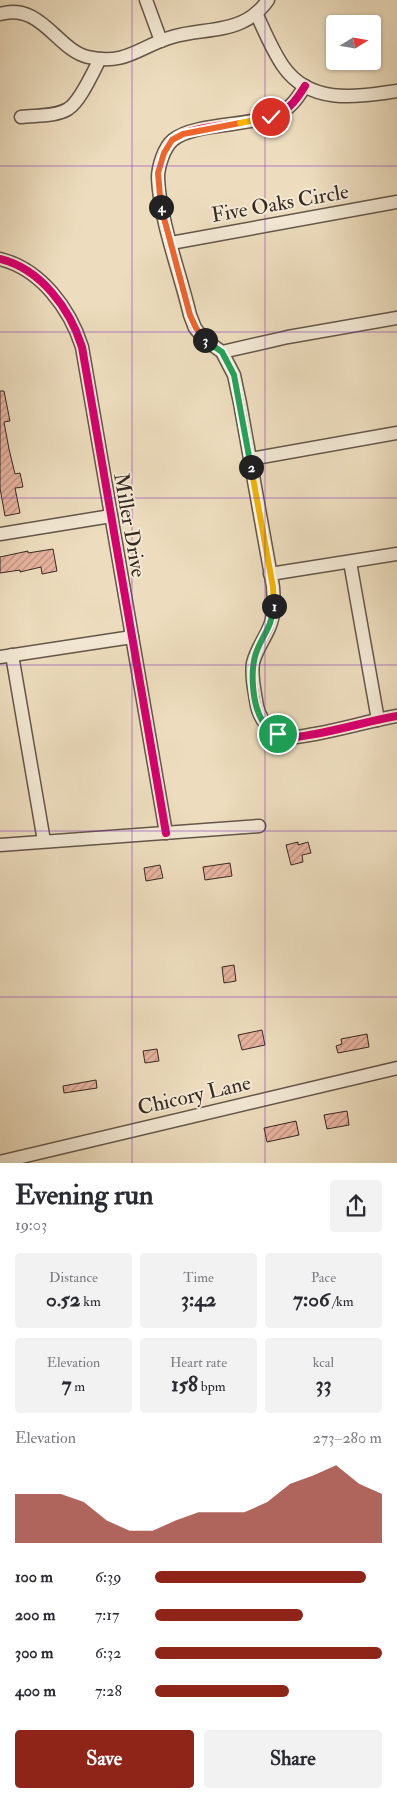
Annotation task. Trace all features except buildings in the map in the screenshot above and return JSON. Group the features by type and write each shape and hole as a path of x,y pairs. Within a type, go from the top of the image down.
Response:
{"street":[{"path":"146,0 161,41"},
{"path":"0,14 16,12 27,14 78,53 87,57 114,59 126,57 170,37 236,24 261,10 268,0"},
{"path":"256,13 282,65 295,80 305,86 320,93 354,97 397,91"},
{"path":"21,117 58,113 67,109 77,100 100,59"},
{"path":"305,86 295,102 278,115 190,132 172,140 164,153 158,177 161,208 190,315 204,339 222,352 234,375 274,602 269,628 257,652 252,670 257,708 263,722 278,734 297,737 397,716"},
{"name":"Five Oaks Circle","path":"171,243 397,202"},
{"name":"Miller Drive","path":"0,259 30,274 50,291 67,312 82,347 166,833"},
{"path":"222,352 288,337 397,318"},
{"path":"250,459 397,433"},
{"path":"0,534 111,516"},
{"path":"270,574 397,554"},
{"path":"350,562 378,720"},
{"path":"44,841 6,656 132,637"},
{"path":"0,845 259,826"},
{"name":"Chicory Lane","path":"0,1162 397,1068"}],"cycle path":[{"path":"305,86 293,103 276,115 265,119 194,130 182,134 173,140 164,152 159,168 158,178 162,212 195,328 204,339 222,352 234,375 240,403 273,587 274,608 271,623 256,654 252,668 259,713 266,725 276,733 289,737 325,732 397,716"},
{"path":"0,259 15,264 28,272 52,292 70,319 82,347 166,833"}],"route":[{"path":"271,117 183,134 172,140 164,153 158,177 161,208 190,315 204,339 222,352 234,375 273,587 274,602 269,628 257,652 252,670 253,682 257,708 263,722 278,734"}]}
